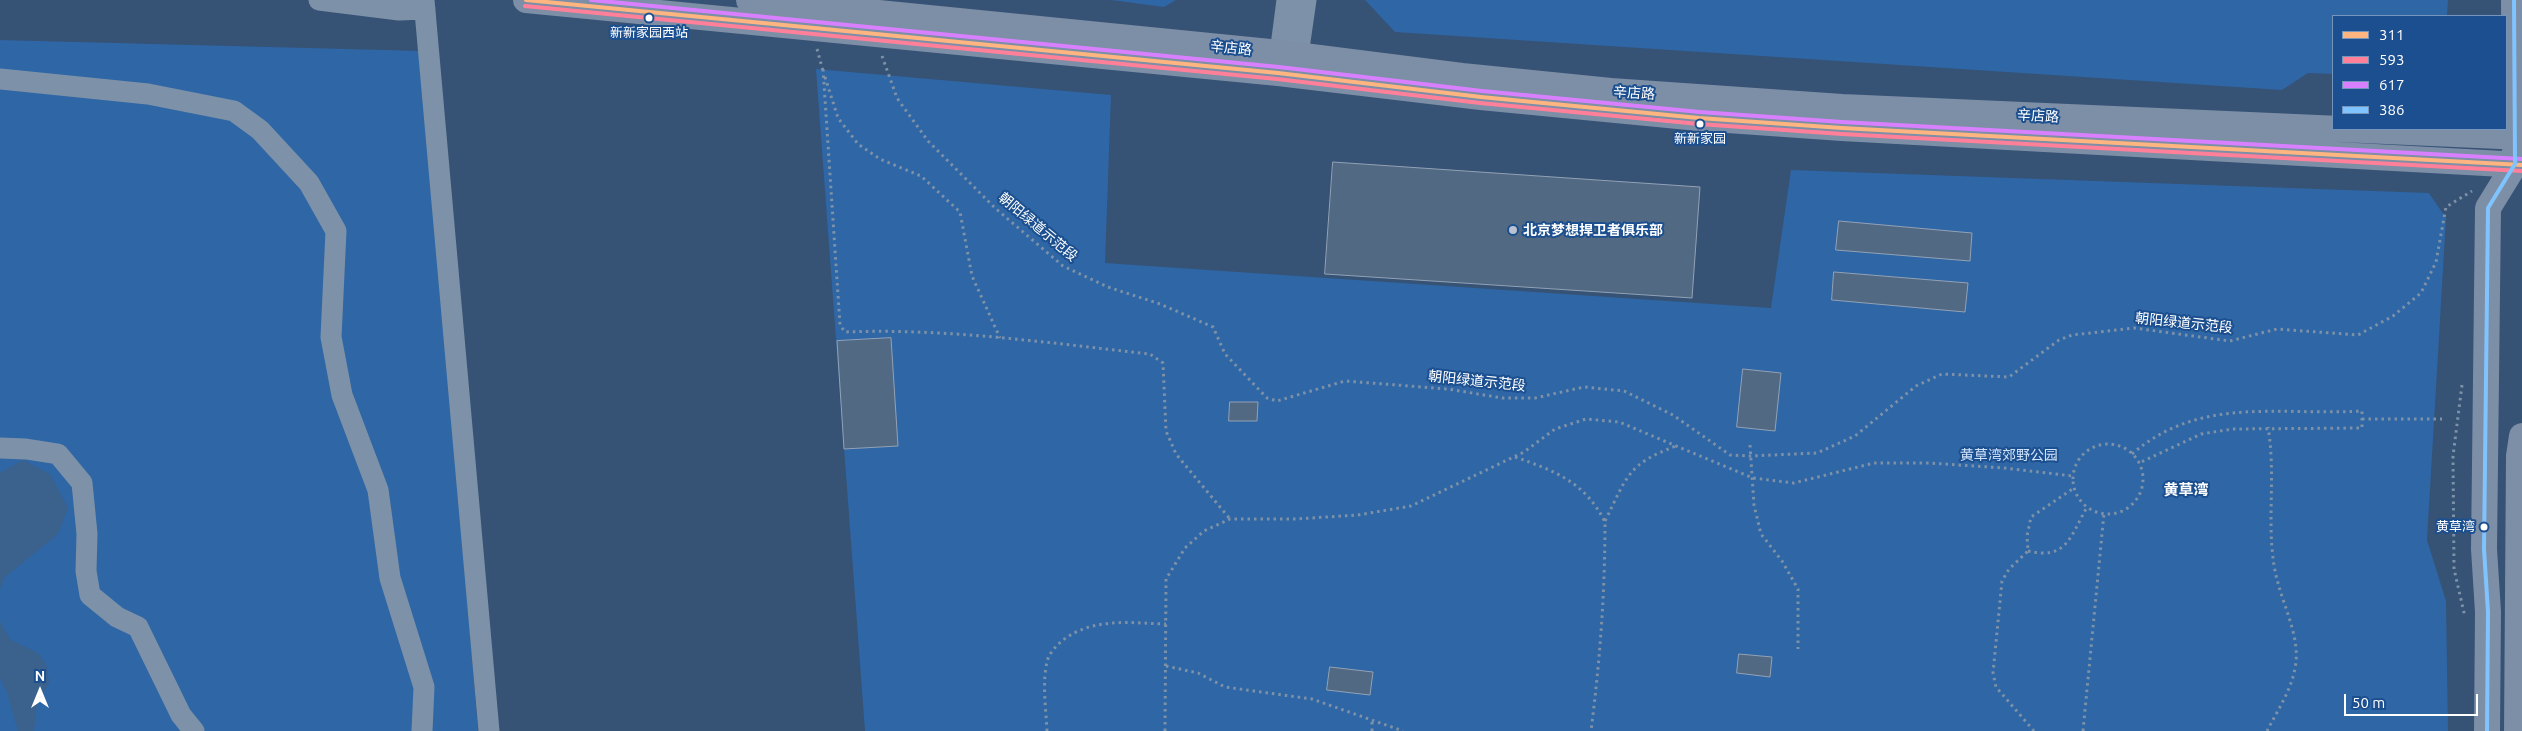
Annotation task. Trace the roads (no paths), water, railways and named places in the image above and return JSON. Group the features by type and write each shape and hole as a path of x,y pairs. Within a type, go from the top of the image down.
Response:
{"main road":[{"name":"辛店路","path":"526,0 874,35 1462,76 1610,91 1832,106 2332,129"},
{"name":"辛店路","path":"749,0 1288,64 1510,100 1709,119 2518,164"},
{"path":"2487,731 2488,612 2484,548 2488,208 2518,164 2514,0"},
{"name":"辛店路","path":"2363,130 2518,137"},
{"path":"2516,731 2519,456 2522,436"}],"street":[{"path":"319,0 399,10 424,4 489,731"},
{"path":"1287,0 1288,64"},
{"path":"1288,64 1306,0"},
{"path":"0,79 148,94 234,111 260,130 308,183 336,231 331,337 342,395 378,490 390,578 424,687 422,731"},
{"path":"0,448 26,449 58,454 82,483 87,534 86,571 90,595 118,617 138,627 181,715 194,731"}],"place":[{"name":"新新家园西站","path":"649,18"},
{"name":"新新家园","path":"1700,124"},
{"name":"北京梦想捍卫者俱乐部","path":"1513,230"},
{"name":"黄草湾","path":"2484,527"}],"district":[{"name":"黄草湾","path":"2186,490"}],"park label":[{"name":"黄草湾郊野公园","path":"2009,455"}]}
